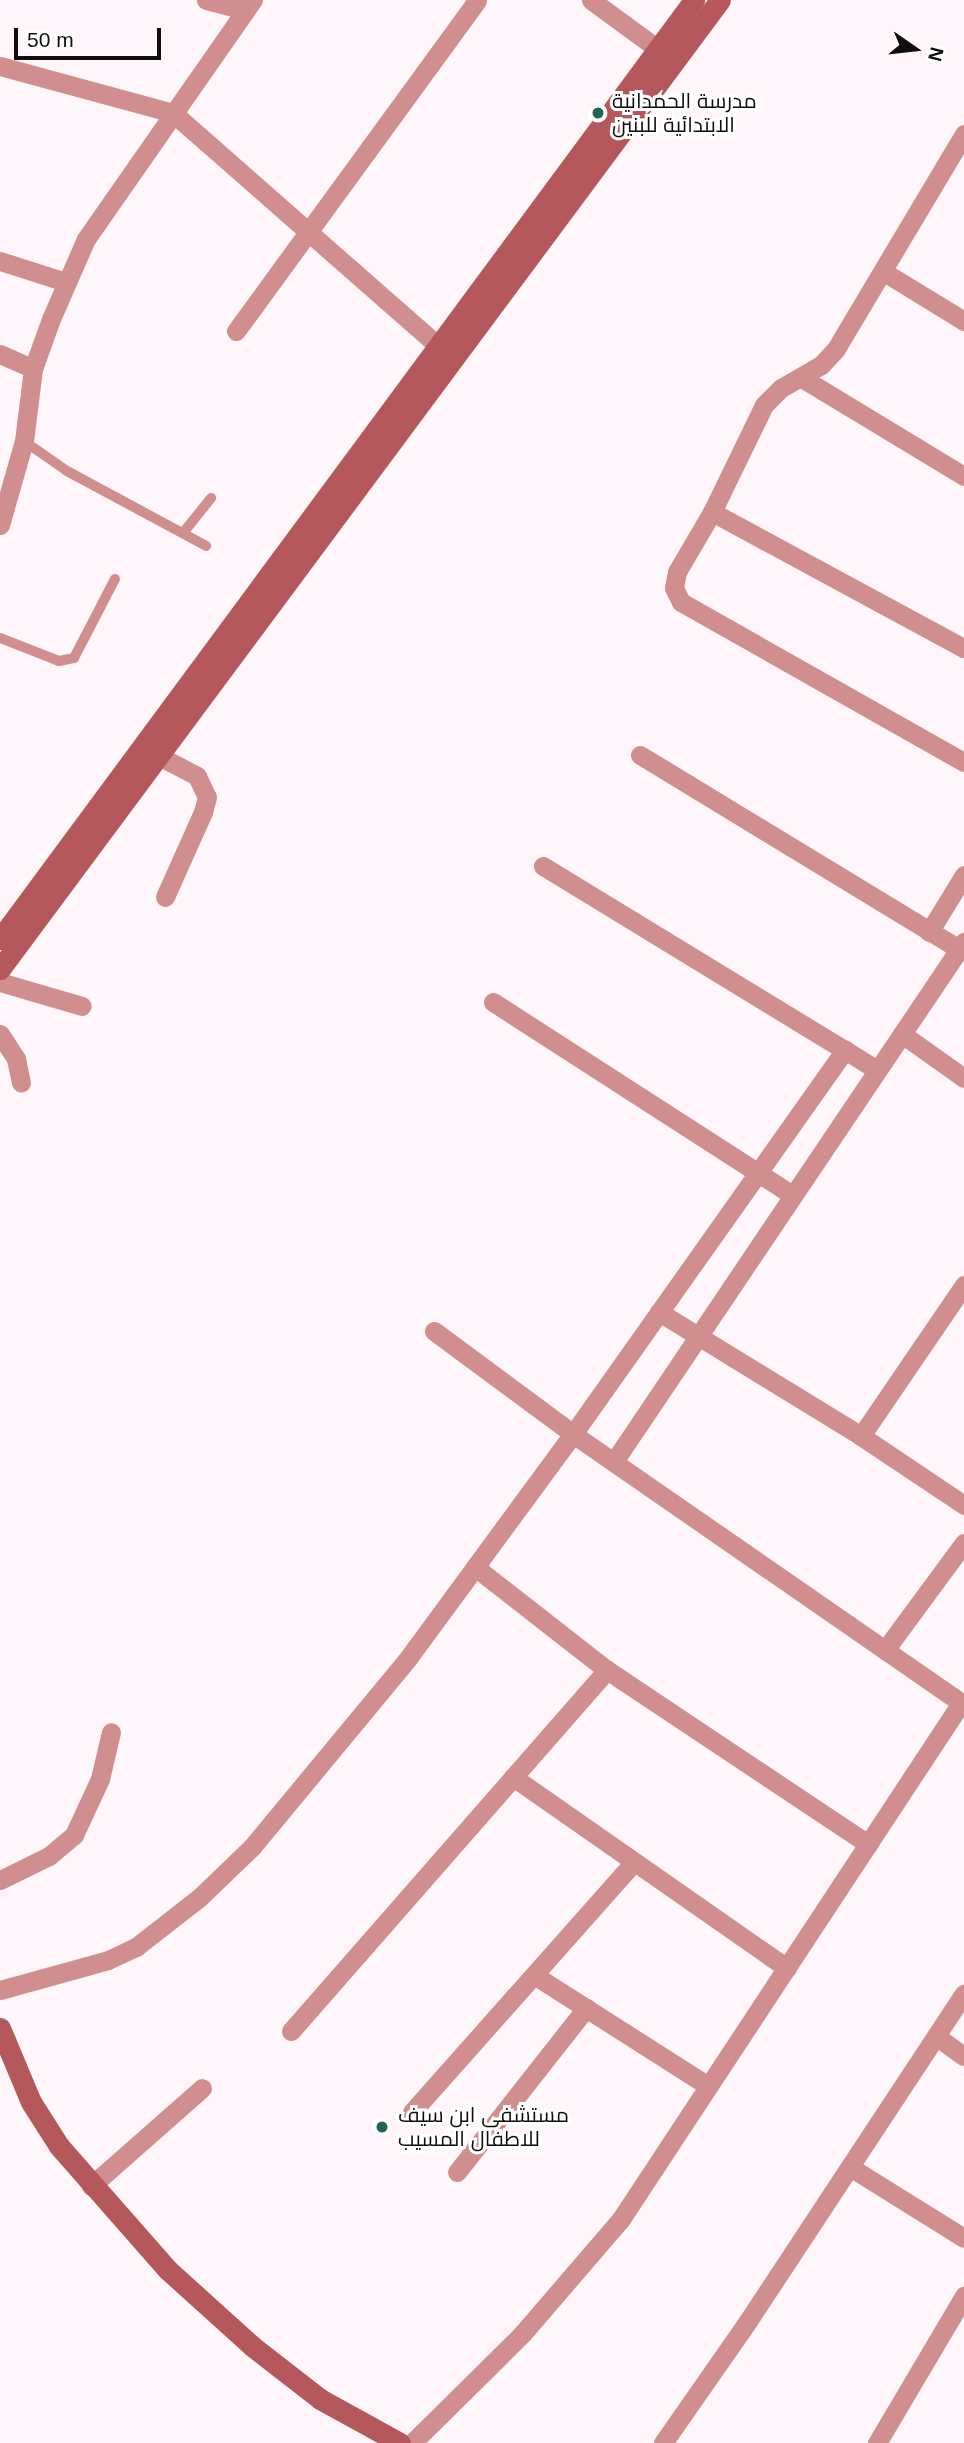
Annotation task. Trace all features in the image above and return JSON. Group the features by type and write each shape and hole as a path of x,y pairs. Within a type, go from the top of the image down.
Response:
{"main road":[{"path":"0,939 694,0"},
{"path":"0,969 720,0"},
{"path":"0,2028 31,2102 59,2146 91,2186 168,2270 252,2346 320,2399 400,2443"}],"street":[{"path":"0,525 24,441 33,369 66,282 86,239 249,5 206,0"},
{"path":"236,331 477,0"},
{"path":"591,0 658,49"},
{"path":"0,66 173,113 438,346"},
{"path":"964,134 959,155 836,349 821,365 781,388 764,404 712,512 677,572 674,587 681,602 964,762"},
{"path":"0,261 66,282"},
{"path":"884,272 964,321"},
{"path":"0,354 33,369"},
{"path":"802,377 964,476"},
{"path":"712,512 964,648"},
{"path":"157,755 197,776 207,797 203,812 165,897"},
{"path":"615,1460 962,946 929,932 640,755"},
{"path":"543,866 877,1070"},
{"path":"929,932 964,875"},
{"path":"0,982 82,1006"},
{"path":"493,1002 793,1195"},
{"path":"0,1034 16,1059 21,1082"},
{"path":"902,1034 964,1078"},
{"path":"0,1990 108,1960 156,1934 199,1898 252,1847 372,1705 475,1567 573,1434 845,1050"},
{"path":"861,1436 964,1285"},
{"path":"659,1312 699,1334 861,1436 964,1505"},
{"path":"412,2443 523,2333 589,2258 636,2197 963,1704 615,1460 573,1434 434,1331"},
{"path":"885,1650 964,1543"},
{"path":"475,1567 607,1670 868,1844"},
{"path":"291,2031 607,1670"},
{"path":"0,1880 49,1856 74,1835 100,1779 111,1732"},
{"path":"513,1777 787,1968"},
{"path":"412,2112 634,1862"},
{"path":"534,1975 708,2086"},
{"path":"663,2443 964,1994"},
{"path":"457,2172 586,2008"},
{"path":"936,2036 964,2056"},
{"path":"91,2186 202,2088"},
{"path":"850,2167 964,2238"},
{"path":"877,2443 964,2296"}],"lane":[{"path":"24,441 67,471 206,546"},
{"path":"183,533 211,498"},
{"path":"0,638 59,661 74,658 115,579"}],"place":[{"name":"مدرسة الحمدانية الابتدائية للبنين","path":"598,113"},
{"name":"مستشفى ابن سيف للاطفال المسيب","path":"382,2127"}]}
